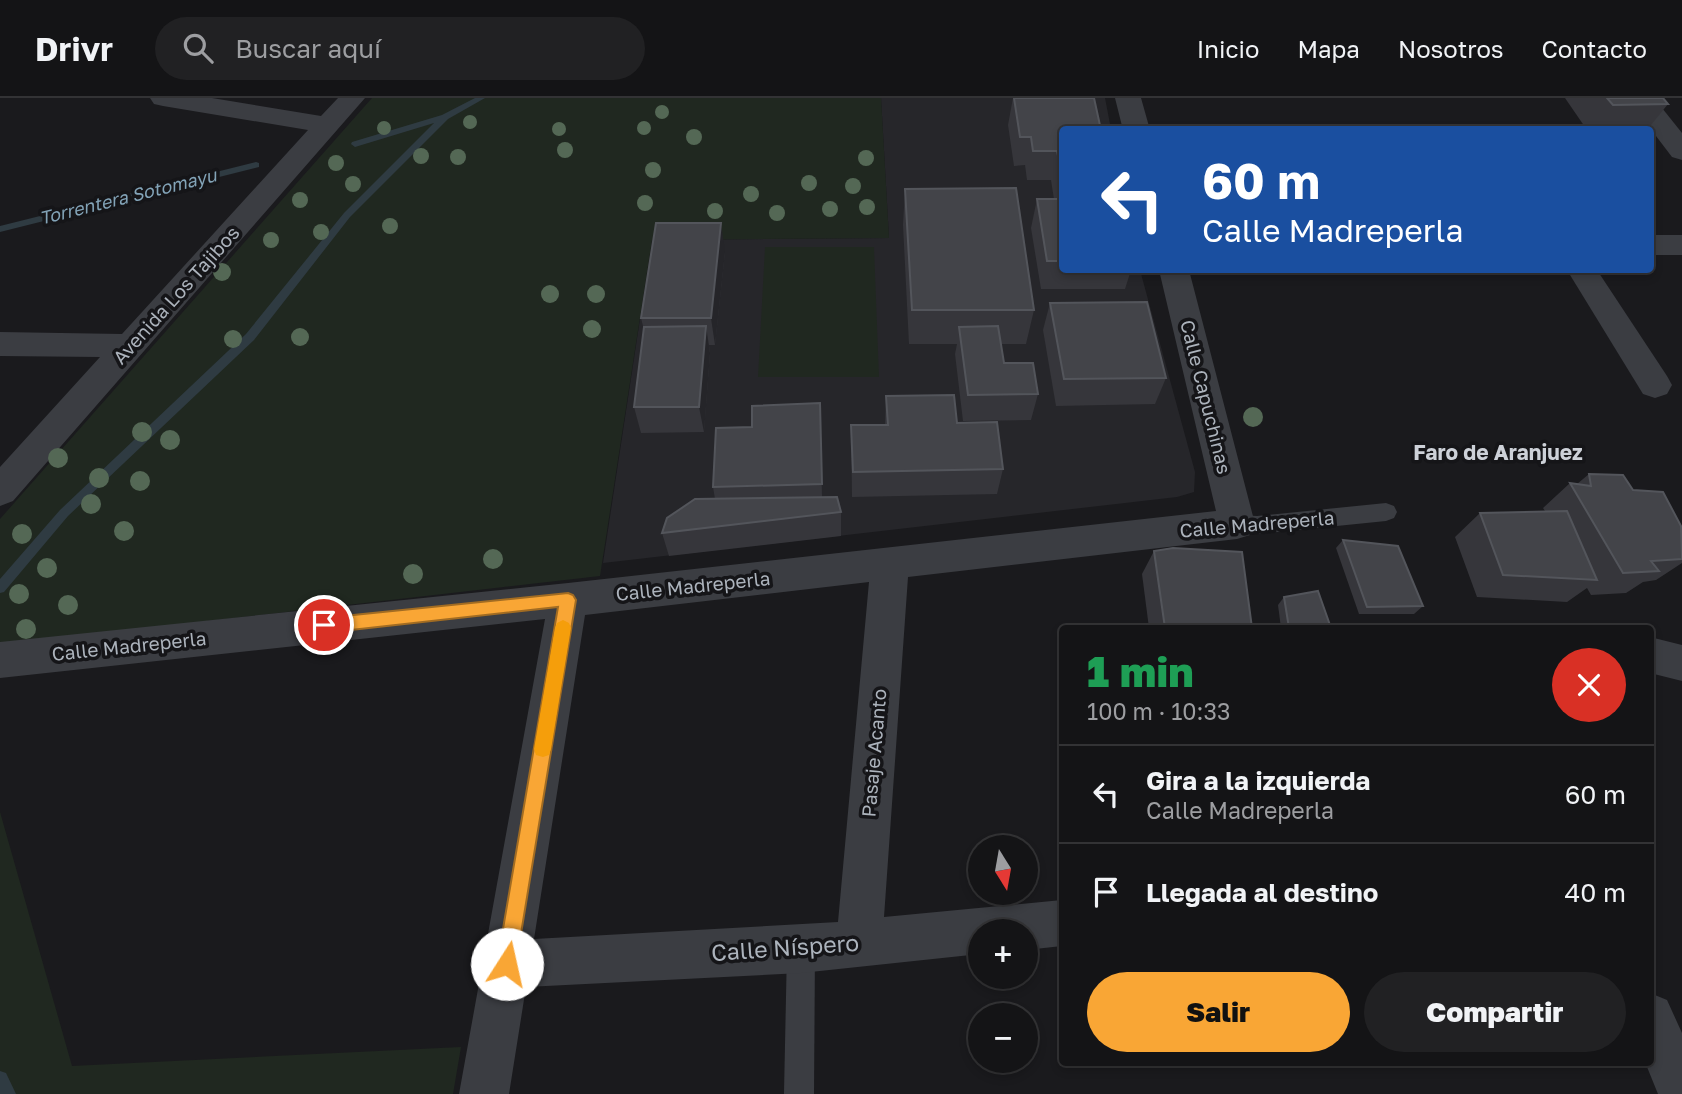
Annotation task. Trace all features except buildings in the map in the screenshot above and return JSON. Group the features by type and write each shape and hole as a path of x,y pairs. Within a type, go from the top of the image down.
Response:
{"street":[{"path":"163,98 327,125"},
{"name":"Avenida Los Tajibos","path":"0,491 352,98"},
{"path":"1128,98 1136,126"},
{"path":"1640,98 1677,139"},
{"path":"1654,244 1682,245"},
{"name":"Calle Capuchinas","path":"1175,273 1237,524"},
{"path":"1584,273 1655,385"},
{"path":"0,344 130,346"},
{"name":"Calle Madreperla","path":"0,660 568,600 1237,524"},
{"name":"Pasaje Acanto","path":"859,943 890,564"},
{"path":"484,1094 568,600"},
{"path":"1654,656 1682,663"},
{"name":"Calle Níspero","path":"507,964 801,949 1059,923"},
{"path":"1654,1026 1682,1091"}],"lane":[{"name":"Calle Madreperla","path":"1237,524 1257,525 1386,512"},
{"path":"799,1094 801,949"}],"shaded area":[{"path":"372,98 881,98 889,238 652,240 600,576 0,645 0,519"},
{"path":"881,98 1105,98 1110,126 1059,126 1059,273 1141,273 1195,472 1194,492 1177,497 603,563 652,240 889,238"},
{"path":"765,247 874,247 879,377 758,377"},
{"path":"0,812 72,1066 461,1047 453,1094 0,1094"}],"waterway":[{"name":"Torrentera Sotomayu","path":"445,117 481,98"},
{"path":"0,588 64,513 250,337 347,215 445,117"},
{"name":"Torrentera Sotomayu","path":"355,144 445,117"},
{"name":"Torrentera Sotomayu","path":"0,229 256,165"},
{"path":"0,1079 8,1094"}],"slow traffic":[{"path":"543,749 563,628"}],"district":[{"name":"Faro de Aranjuez","path":"1498,453"}],"route":[{"path":"324,625 568,600 507,964"}]}
